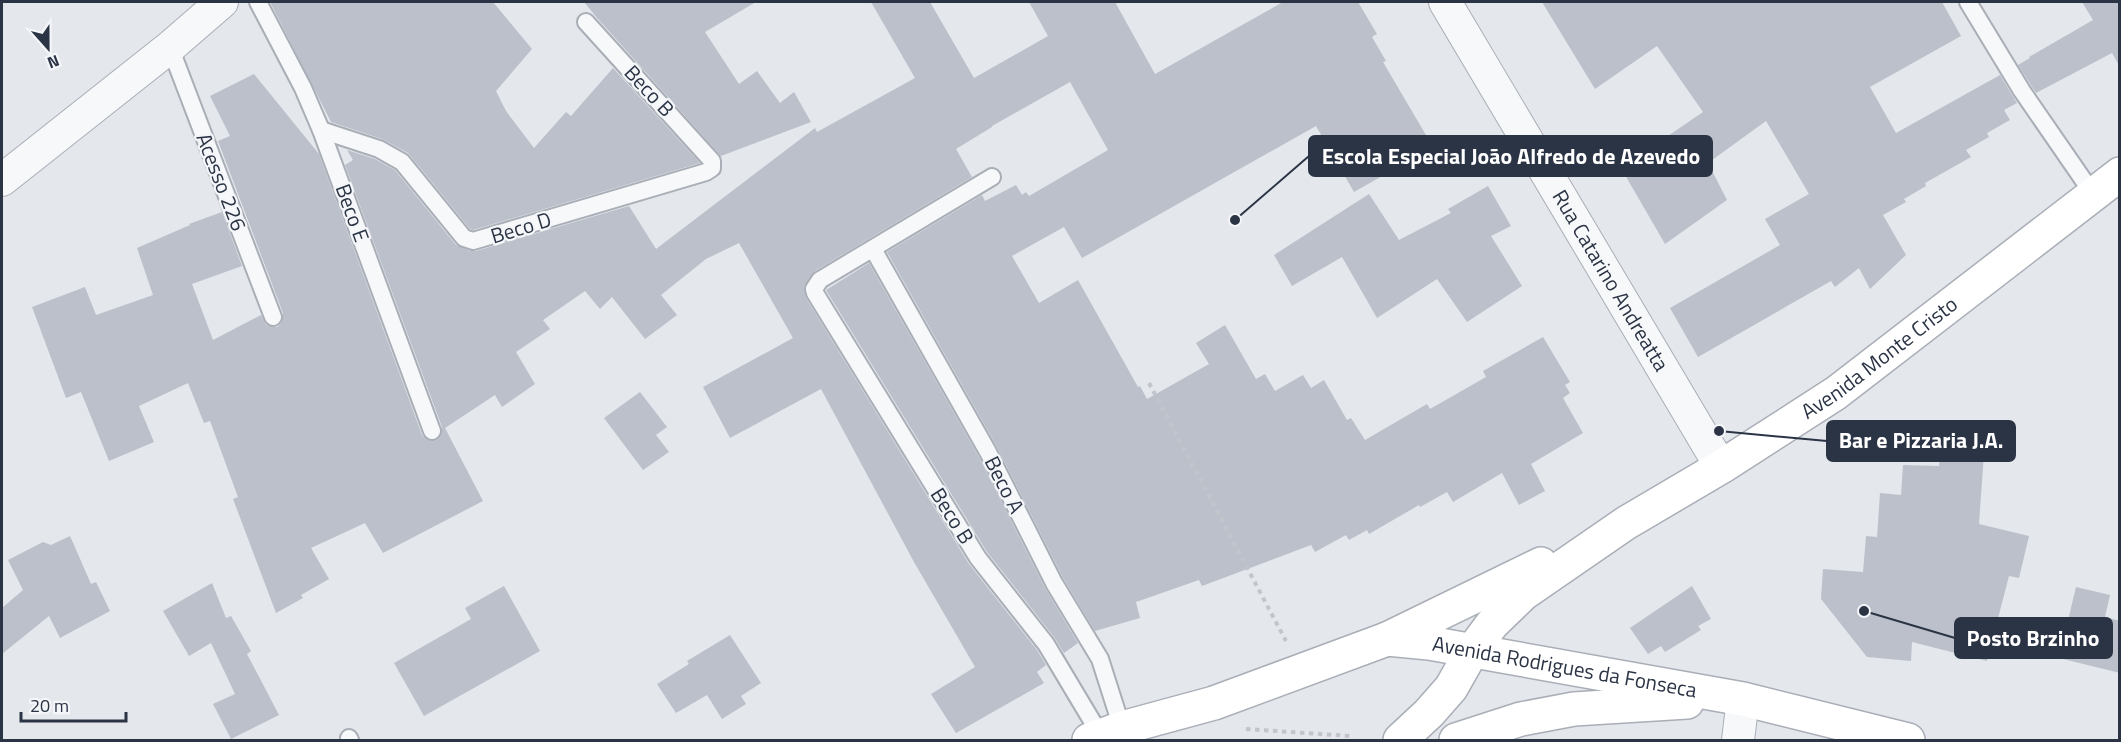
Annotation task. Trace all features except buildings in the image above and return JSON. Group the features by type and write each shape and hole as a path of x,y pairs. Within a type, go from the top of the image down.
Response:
{"main road":[{"name":"Avenida Monte Cristo","path":"1400,741 1451,688 1472,651 1492,624 1523,594 1626,523 1721,467 1836,393 2120,174"},
{"name":"Avenida Monte Cristo","path":"1214,703 1387,639 1626,523"},
{"name":"Avenida Rodrigues da Fonseca","path":"1387,639 1429,643 1743,699 1908,741"},
{"name":"Avenida Rodrigues da Fonseca","path":"1456,741 1521,719 1574,709 1743,699"},
{"path":"1104,735 1214,703"},
{"path":"1168,741 1184,719 1214,703"}],"street":[{"path":"2,180 170,47 222,2"},
{"name":"Rua Catarino Andreatta","path":"1445,2 1721,467"},
{"path":"1738,741 1743,699"}],"lane":[{"name":"Beco E","path":"258,2 303,88 321,130 432,431"},
{"path":"1968,2 2022,91 2093,194"},
{"name":"Beco B","path":"586,22 712,161"},
{"name":"Acesso 226","path":"170,47 273,317"},
{"name":"Beco D","path":"321,130 379,149 402,162 464,238 473,241 706,172 712,168 712,161"},
{"path":"873,249 992,177"},
{"name":"Beco B","path":"873,249 820,280 814,289 816,297 978,558 1046,644 1104,735"},
{"name":"Beco A","path":"873,249 988,452 1054,583 1100,659 1104,735"}],"path":[{"path":"1149,383 1302,670"},
{"path":"1214,703 1225,728 1350,736 1352,741"}],"place":[{"name":"Escola Especial João Alfredo de Azevedo","path":"1235,220"},
{"name":"Bar e Pizzaria J.A.","path":"1719,431"},
{"name":"Posto Brzinho","path":"1864,611"}]}
